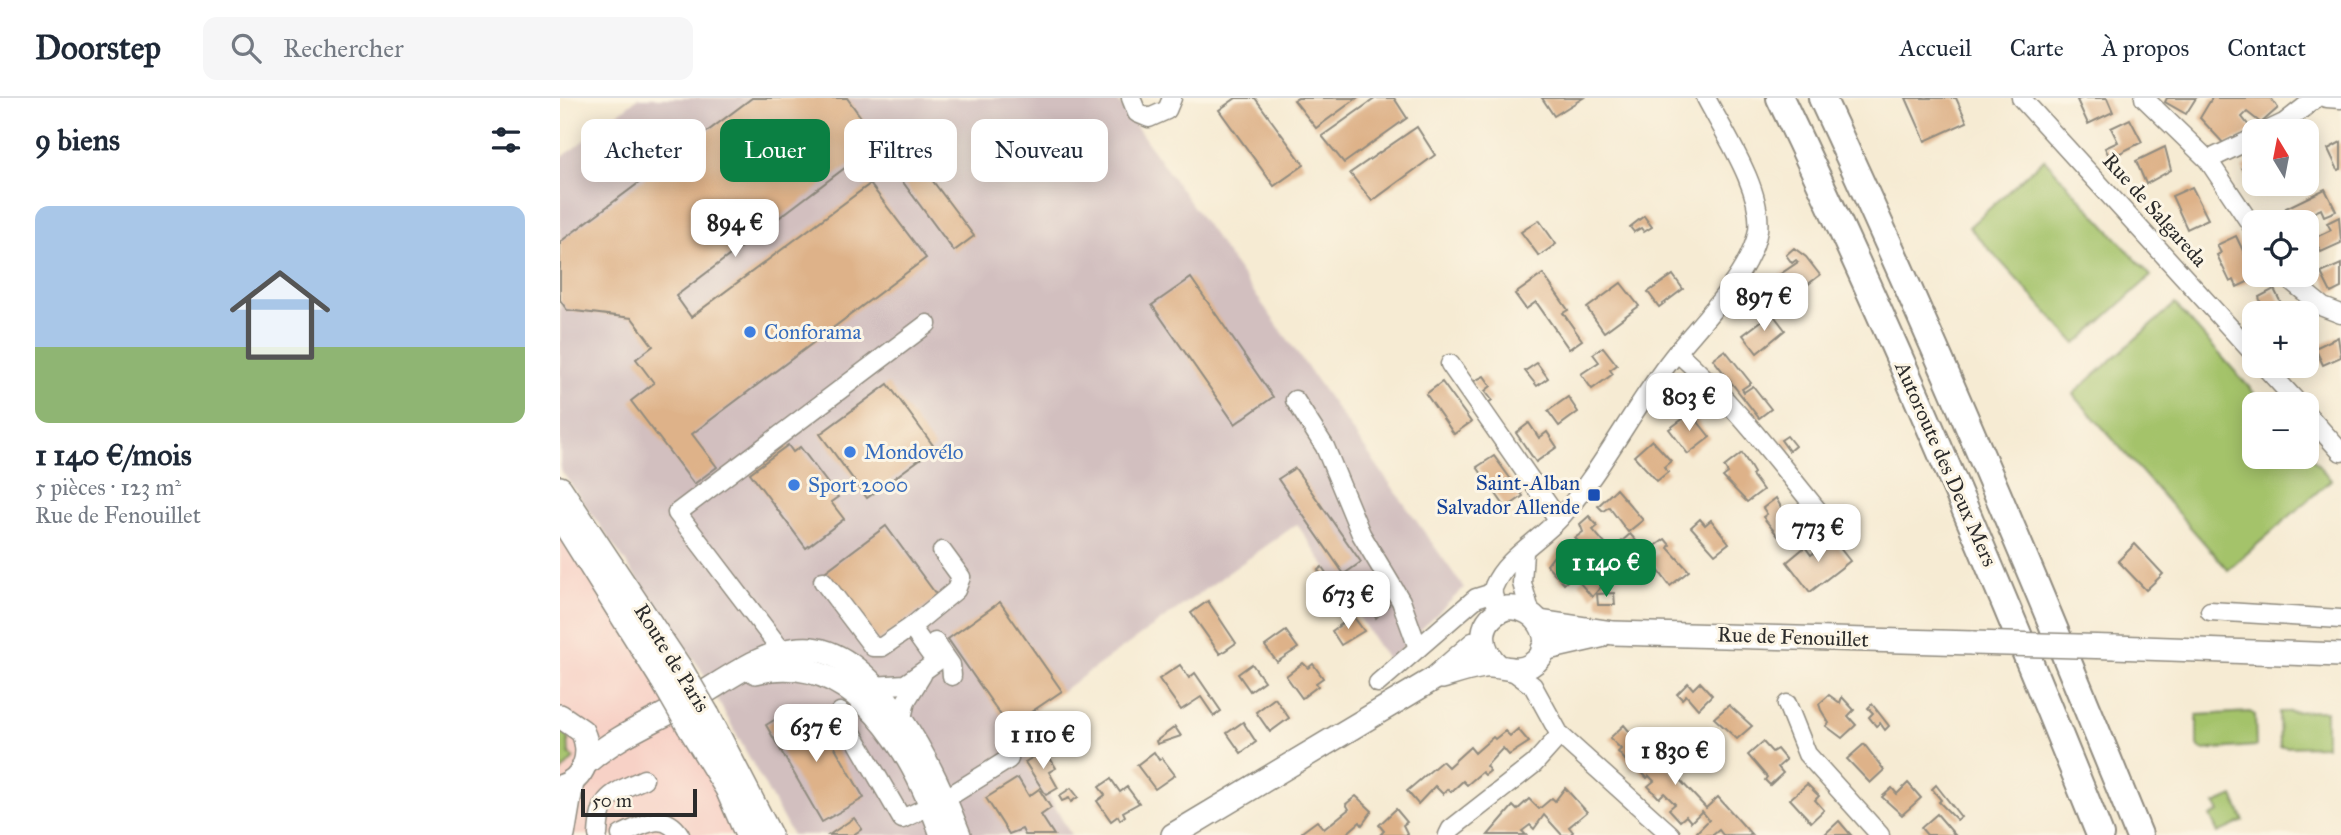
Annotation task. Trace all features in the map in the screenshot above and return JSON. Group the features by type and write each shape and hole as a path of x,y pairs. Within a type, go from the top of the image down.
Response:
{"highway":[{"name":"Autoroute des Deux Mers","path":"1780,98 1857,259 1998,581 2101,835"},
{"name":"Autoroute des Deux Mers","path":"1822,98 1891,245 2030,567 2139,835"}],"main road":[{"name":"Route de Paris","path":"560,488 770,835"},
{"name":"Route de Paris","path":"560,517 672,675"},
{"name":"Rue de Fenouillet","path":"1173,835 1435,678 1483,636 1496,602 1515,607 1535,617 1613,633 2341,655"},
{"path":"1535,617 1545,635 1540,655"},
{"name":"Rue de Fenouillet","path":"1435,678 1505,668 1613,633"},
{"path":"1483,636 1487,655 1505,668"},
{"path":"563,835 566,785 586,763 636,729 761,658 782,652 818,648 839,656 873,686 901,722 938,802 942,835"},
{"path":"726,680 768,669 792,667 814,670 835,679 869,706 959,835"},
{"path":"567,716 607,733 636,729"},
{"path":"567,716 587,747 586,763"},
{"name":"Route de Paris","path":"699,721 747,835"}],"street":[{"path":"1131,98 1137,113 1149,118 1167,110 1172,98"},
{"path":"1378,683 1476,598 1496,602 1509,562 1524,552 1558,519 1597,472 1677,352 1733,281 1749,255 1758,231 1758,213 1749,181 1706,98"},
{"name":"Rue de Salgareda","path":"2021,98 2242,341"},
{"path":"2144,98 2208,160 2242,211"},
{"path":"2289,119 2316,98"},
{"path":"2328,98 2341,99"},
{"path":"2208,160 2242,144"},
{"path":"2299,287 2323,307 2341,314"},
{"path":"782,652 677,513 927,324"},
{"path":"1677,352 1710,381 1742,417 1822,516"},
{"path":"1450,364 1558,519"},
{"path":"2275,378 2288,392"},
{"path":"1295,400 1325,447 1361,534 1401,601 1418,648"},
{"path":"2319,427 2341,452"},
{"path":"823,581 873,647 882,647 917,635 956,590 961,577 942,551"},
{"path":"1524,552 1522,583 1535,617"},
{"path":"1462,610 1483,636"},
{"path":"2210,611 2341,619"},
{"path":"873,686 905,684 936,662 917,635"},
{"path":"917,635 934,640 951,665 952,676"},
{"path":"1532,686 1540,655"},
{"path":"1505,668 1532,686 1560,735 1671,835"},
{"path":"901,722 913,687 927,669"},
{"path":"1787,704 1807,754 1880,835"},
{"path":"840,712 902,819 938,802 1009,759"},
{"path":"1448,835 1451,829 1534,764 1560,735"},
{"path":"598,835 603,802 609,795 644,779"},
{"path":"621,835 652,821 663,820 671,823 680,835"}],"shaded area":[{"path":"638,98 1116,98 1464,588 1388,661 1297,524 1010,728 1071,835 792,835 700,668 560,469 560,159 581,143 581,182 706,182 706,119 611,119"},
{"path":"560,517 747,835 560,835"}],"green space":[{"path":"2044,159 2151,276 2076,344 1969,227"},
{"path":"2175,304 2253,392 2242,392 2242,469 2319,469 2319,466 2331,480 2228,570 2073,394"},
{"path":"2326,711 2326,746 2280,747 2279,712"},
{"path":"2250,712 2255,715 2256,746 2202,750 2197,746 2197,715"},
{"path":"560,729 568,734 569,754 574,758 560,773"},
{"path":"2233,796 2244,821 2218,833 2210,816 2219,812 2215,804"}],"building":[{"path":"752,98 847,98 862,119 844,119 844,169 830,179 830,119 724,119"},
{"path":"1236,98 1255,98 1304,165 1274,186 1219,110"},
{"path":"1357,98 1316,128 1294,100"},
{"path":"1376,98 1394,98 1407,118 1344,163 1322,136"},
{"path":"1542,98 1583,98 1554,116"},
{"path":"1906,98 1956,98 1967,122 1925,141"},
{"path":"2107,98 2113,112 2088,124 2077,100"},
{"path":"2167,98 2196,98 2186,114 2165,102"},
{"path":"2212,98 2271,98 2278,108 2266,119 2256,119 2247,112 2242,117 2242,136 2225,145 2200,118"},
{"path":"2130,119 2142,142 2110,158 2105,148 2118,142 2111,128"},
{"path":"720,122 720,182 826,182 676,296 691,317 870,184 926,258 692,434 717,467 694,484 631,401 654,383 636,359 653,346 632,318 567,310 560,300 560,242 640,182 706,182 706,132"},
{"path":"1417,127 1435,155 1372,201 1350,173"},
{"path":"2341,142 2341,169 2338,170 2328,149"},
{"path":"2165,147 2171,170 2146,184 2136,161"},
{"path":"903,182 934,182 974,236 954,251"},
{"path":"2192,187 2208,219 2187,229 2172,196"},
{"path":"2325,189 2336,211 2324,216 2321,209 2287,210 2286,208 2311,196 2319,196 2319,192"},
{"path":"1644,216 1652,227 1644,232 1641,228 1634,232 1630,227"},
{"path":"2339,217 2341,243 2321,252 2319,236 2331,230 2327,223"},
{"path":"1539,220 1556,244 1539,256 1521,232"},
{"path":"2236,236 2242,249 2242,285 2237,287 2234,280 2230,282 2217,255 2221,253 2217,245"},
{"path":"1794,248 1806,257 1820,275 1794,295 1779,275 1798,262 1796,260 1792,263 1786,255"},
{"path":"2341,264 2341,288 2331,293 2321,273"},
{"path":"1543,274 1568,310 1563,313 1582,340 1569,349 1536,302 1526,309 1515,294"},
{"path":"1673,275 1683,289 1659,307 1648,292"},
{"path":"1191,278 1273,397 1235,424 1152,305"},
{"path":"1621,283 1639,306 1604,332 1587,308"},
{"path":"2274,289 2280,301 2260,301 2259,297"},
{"path":"1772,313 1785,330 1757,353 1743,335"},
{"path":"2338,337 2341,357 2323,365 2319,356 2319,346"},
{"path":"1603,347 1617,365 1610,370 1613,374 1592,389 1581,374 1599,362 1593,354"},
{"path":"1725,350 1751,383 1742,389 1744,392 1753,386 1771,409 1759,418 1713,359"},
{"path":"1537,363 1548,378 1537,386 1525,371"},
{"path":"1484,376 1491,386 1485,391 1492,400 1488,403 1472,382"},
{"path":"1442,382 1471,422 1454,434 1426,394"},
{"path":"888,384 935,448 867,498 820,434"},
{"path":"1568,397 1578,412 1559,426 1548,411"},
{"path":"1691,413 1710,437 1688,454 1669,429"},
{"path":"1529,423 1539,438 1547,432 1557,447 1536,462 1516,433"},
{"path":"1787,436 1795,446 1789,451 1781,440"},
{"path":"1652,440 1671,461 1664,467 1668,472 1657,481 1634,456"},
{"name":"Sport 2000","path":"788,445 793,452 800,447 838,497 831,502 844,519 806,548 750,473"},
{"path":"1742,453 1754,473 1752,475 1763,490 1747,502 1723,477 1728,473 1724,467"},
{"path":"1494,456 1523,496 1506,508 1477,467"},
{"path":"1295,468 1361,562 1344,574 1278,479"},
{"path":"1616,489 1643,520 1628,532 1609,507 1603,511 1598,506"},
{"path":"1776,498 1791,525 1778,536 1763,517 1767,514 1763,508"},
{"path":"1589,516 1598,526 1593,530 1606,545 1593,557 1575,538 1583,532 1580,524"},
{"path":"1700,519 1705,525 1711,520 1729,543 1715,554 1691,527"},
{"path":"886,526 938,597 878,641 826,571"},
{"path":"1630,534 1639,544 1631,553 1621,542"},
{"path":"1832,538 1850,561 1810,592 1787,562 1805,547 1811,555"},
{"path":"1665,539 1670,545 1668,548 1689,571 1670,586 1650,559 1659,553 1654,547"},
{"path":"1563,544 1570,552 1565,556 1578,571 1564,584 1547,565"},
{"path":"2135,544 2163,574 2146,590 2118,561"},
{"path":"1604,566 1613,574 1592,597 1579,582"},
{"path":"1322,567 1340,593 1333,597 1321,583 1325,581 1318,570"},
{"path":"1380,592 1389,605 1376,618 1365,602"},
{"path":"1614,593 1615,605 1598,605 1597,594"},
{"path":"1208,601 1236,643 1220,654 1191,613"},
{"path":"1000,602 1062,691 1009,727 948,639"},
{"path":"1353,616 1364,631 1341,645 1332,631"},
{"path":"1286,631 1298,648 1277,662 1265,646"},
{"path":"1303,663 1308,668 1313,664 1323,678 1316,683 1318,686 1302,698 1286,676"},
{"path":"1252,664 1264,681 1250,691 1238,674"},
{"path":"1180,665 1189,678 1195,673 1221,711 1214,716 1201,697 1181,710 1159,679"},
{"path":"1700,682 1712,695 1698,709 1686,695 1682,699 1677,694 1688,683 1693,689"},
{"path":"1829,695 1840,703 1842,697 1854,710 1848,716 1856,725 1842,738 1826,726 1829,723 1819,704"},
{"path":"1275,698 1289,718 1270,732 1256,712"},
{"path":"1872,704 1889,726 1885,730 1880,723 1876,726 1869,717 1873,713 1868,708"},
{"path":"1729,705 1752,726 1737,739 1714,718"},
{"path":"786,713 821,723 864,798 822,822 766,725"},
{"path":"1243,722 1256,742 1241,753 1227,733"},
{"path":"1624,725 1634,737 1641,731 1656,747 1649,753 1661,766 1664,763 1706,808 1718,797 1752,835 1723,835 1719,830 1713,835 1699,835 1697,832 1709,820 1702,811 1691,822 1686,816 1680,821 1669,809 1675,804 1664,793 1659,798 1648,786 1654,781 1649,776 1647,778 1636,766 1633,769 1618,752 1621,749 1610,738"},
{"path":"1175,727 1181,736 1157,744 1156,741"},
{"path":"1518,729 1529,742 1509,755 1503,748 1486,766 1490,771 1485,775 1482,772 1467,785 1463,781 1451,792 1448,789 1443,794 1435,786 1418,804 1407,791 1442,761 1448,767 1470,747 1475,753 1493,737 1495,739 1505,731 1510,736"},
{"path":"1763,742 1772,752 1777,749 1786,760 1778,767 1783,773 1770,785 1765,780 1767,777 1748,755"},
{"path":"1864,744 1884,770 1870,783 1847,759"},
{"path":"1045,750 1056,768 1049,772 1058,788 1046,795 1025,762"},
{"path":"1154,752 1175,775 1155,789 1137,765"},
{"path":"1018,778 1029,796 1039,789 1051,808 1041,815 1054,835 1025,835 1022,829 1009,834 986,798"},
{"path":"1111,779 1120,792 1127,787 1139,803 1123,812 1125,816 1120,820 1118,816 1111,821 1097,801 1105,795 1099,787"},
{"path":"1908,783 1921,798 1902,815 1882,797 1892,788 1897,794"},
{"path":"1807,784 1819,796 1815,800 1824,810 1811,822 1790,799"},
{"path":"1936,785 1961,817 1957,820 1939,802 1941,800 1932,789"},
{"path":"1071,788 1078,797 1071,802 1069,798 1062,801 1059,796"},
{"path":"1565,788 1587,812 1569,827 1573,832 1570,835 1562,835 1544,815 1534,829 1530,825 1522,831 1526,835 1488,835 1513,806 1517,810 1529,799 1539,809 1552,798 1555,801"},
{"path":"1356,796 1372,811 1362,825 1360,822 1345,835 1305,835 1302,832 1317,821 1324,829 1349,809 1346,804"},
{"path":"1396,809 1407,822 1403,825 1408,835 1380,835 1384,831 1379,825"},
{"path":"1937,814 1955,835 1927,835 1921,828"},
{"path":"854,818 862,829 853,835 829,835"},
{"path":"1839,821 1851,835 1824,835"}],"place":[{"name":"Conforama","path":"750,332"},
{"name":"Mondovélo","path":"850,452"},
{"name":"Sport 2000","path":"794,485"},
{"name":"Saint-Alban Salvador Allende","path":"1594,495"}]}
